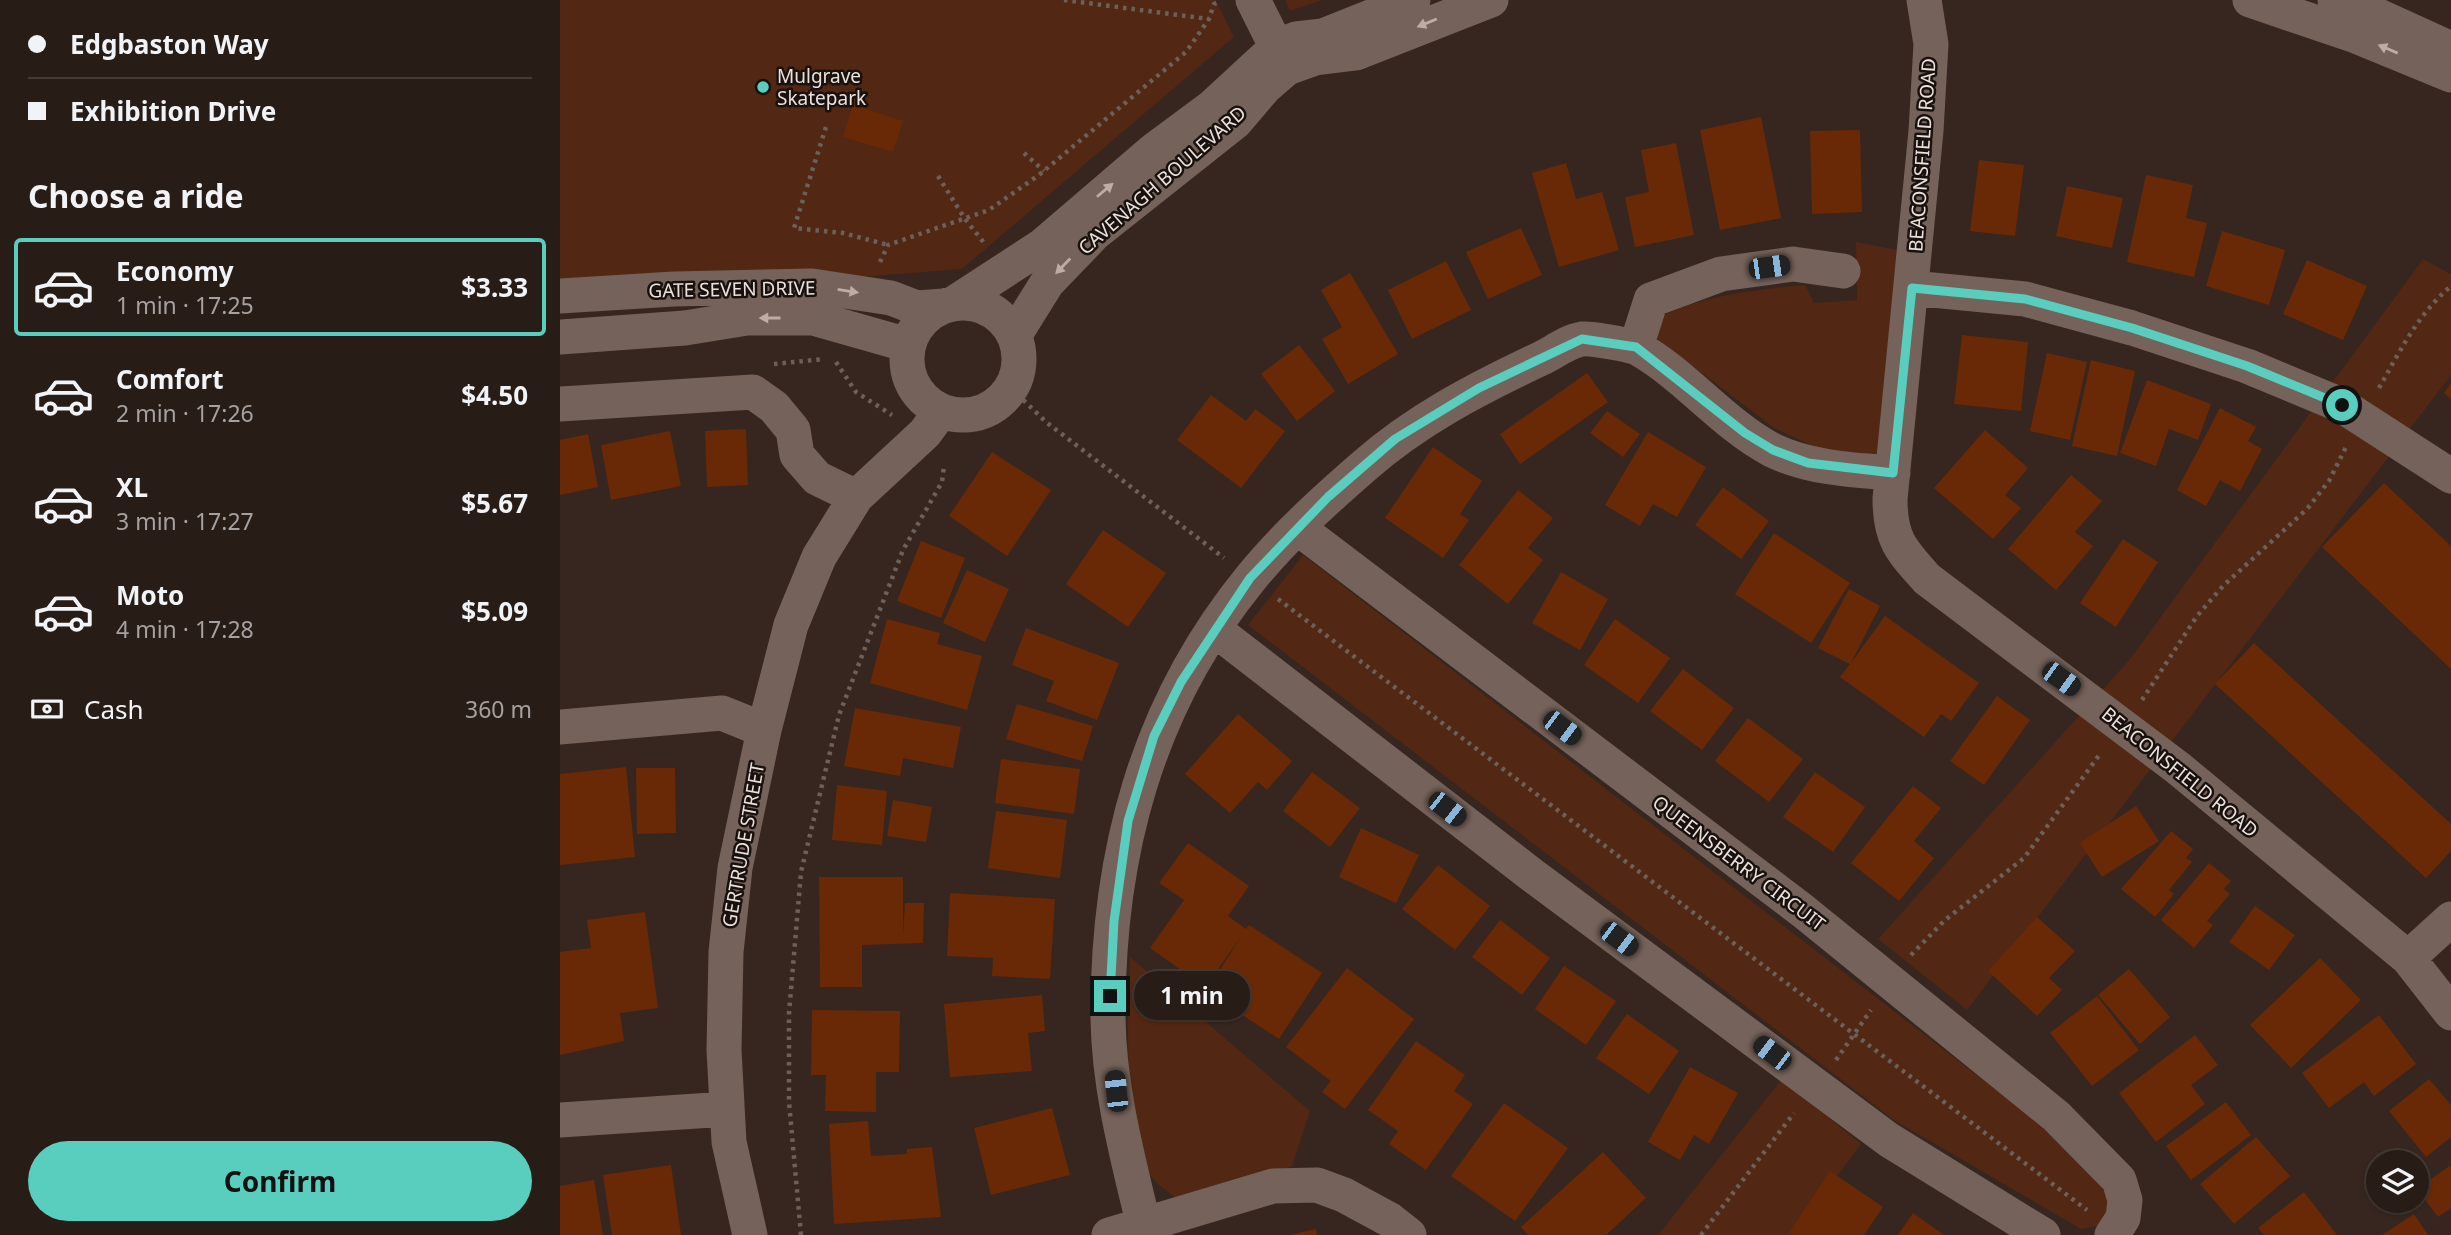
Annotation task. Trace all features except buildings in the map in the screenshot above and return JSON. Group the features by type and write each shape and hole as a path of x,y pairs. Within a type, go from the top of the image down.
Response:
{"street":[{"path":"948,305 971,303 989,309 1004,320 1014,336 1019,362 1011,388 991,407 975,414 958,415 929,401 909,377 908,345 915,328 928,314 1007,271 1042,246 1154,150 1282,57 1253,0"},
{"name":"CAVENAGH BOULEVARD","path":"1014,336 1047,283 1095,233 1235,122 1265,87 1296,39 1323,36 1413,0"},
{"name":"CAVENAGH BOULEVARD","path":"1282,57 1315,58 1356,52 1492,0"},
{"name":"BEACONSFIELD ROAD","path":"1924,0 1931,44"},
{"name":"BEACONSFIELD ROAD","path":"1944,0 1931,44 1912,288 1893,473 1890,522 1898,548 1927,579 2123,725 2408,958 2451,1013"},
{"path":"2250,0 2356,36 2451,75"},
{"path":"2334,0 2372,13 2451,49"},
{"path":"1636,347 1651,300 1721,274 1793,264 1843,271"},
{"name":"GATE SEVEN DRIVE","path":"560,296 674,289 812,286 891,298 917,308 948,305"},
{"path":"1912,288 2025,299 2132,328 2247,366 2342,405 2451,476"},
{"name":"GATE SEVEN DRIVE","path":"560,337 685,328 747,318 813,318 908,345"},
{"path":"1144,1226 1118,1115 1108,1020 1114,921 1128,821 1154,736 1181,682 1250,578 1298,528 1395,439 1479,388 1582,339 1636,347 1745,433 1773,450 1808,463 1893,473"},
{"path":"560,404 753,392 774,407 793,430 797,455 817,478 865,489"},
{"name":"GERTRUDE STREET","path":"750,1235 729,1142 726,952 735,867 764,730 791,625 819,557 865,489 925,433 929,401"},
{"name":"QUEENSBERRY CIRCUIT","path":"1298,528 1889,979 2056,1116 2119,1180 2125,1200 2123,1218 2114,1233"},
{"path":"1214,629 1532,874 1889,1140 2043,1235"},
{"path":"560,727 722,713 764,730"},
{"path":"2408,958 2451,919"},
{"path":"560,1120 727,1110"},
{"path":"1109,1235 1144,1226 1180,1226 1273,1186 1317,1185 1344,1195 1409,1235"}],"path":[{"path":"1064,0 1209,19"},
{"path":"826,127 794,228 843,233 888,245 989,210 1044,171 1186,52 1209,19 1214,4 1224,0"},
{"path":"1024,153 1044,171"},
{"path":"938,176 965,219 1007,271"},
{"path":"865,294 888,245"},
{"path":"1701,1235 1855,1036 1889,979 1945,920 2024,858 2041,839 2077,783 2123,725 2197,616 2223,586 2314,499 2329,481 2362,416 2414,327 2436,299 2451,286"},
{"path":"765,364 834,359 848,329"},
{"path":"1011,388 1046,422 2114,1233"},
{"path":"801,1235 789,1102 789,1013 801,872 839,715 903,550 942,482"}],"shaded area":[{"path":"560,0 1216,0 1234,37 962,269 847,278 560,281"},
{"path":"1285,0 1322,0 1290,11"},
{"path":"1856,242 1904,251 1890,432 1876,457 1817,448 1774,428 1655,337 1656,319 1692,304 1729,295 1805,285 1814,303 1857,300"},
{"path":"2423,259 2451,274 2451,375 1967,1010 1878,939 2130,659"},
{"path":"1303,555 2061,1140 2111,1187 2114,1210 2102,1225 2081,1229 1894,1120 1248,625"},
{"path":"1130,957 1310,1111 1292,1166 1233,1188 1175,1198 1153,1179 1142,1155 1131,1101 1128,1039"},
{"path":"1782,1079 1861,1144 1793,1235 1658,1235"}],"place":[{"name":"Mulgrave Skatepark","path":"763,87"}],"route":[{"path":"1110,996 1114,921 1128,821 1154,736 1181,682 1250,578 1328,497 1395,439 1479,388 1582,339 1636,347 1745,433 1773,450 1808,463 1893,473 1912,288 2025,299 2132,328 2247,366 2342,405"}]}
